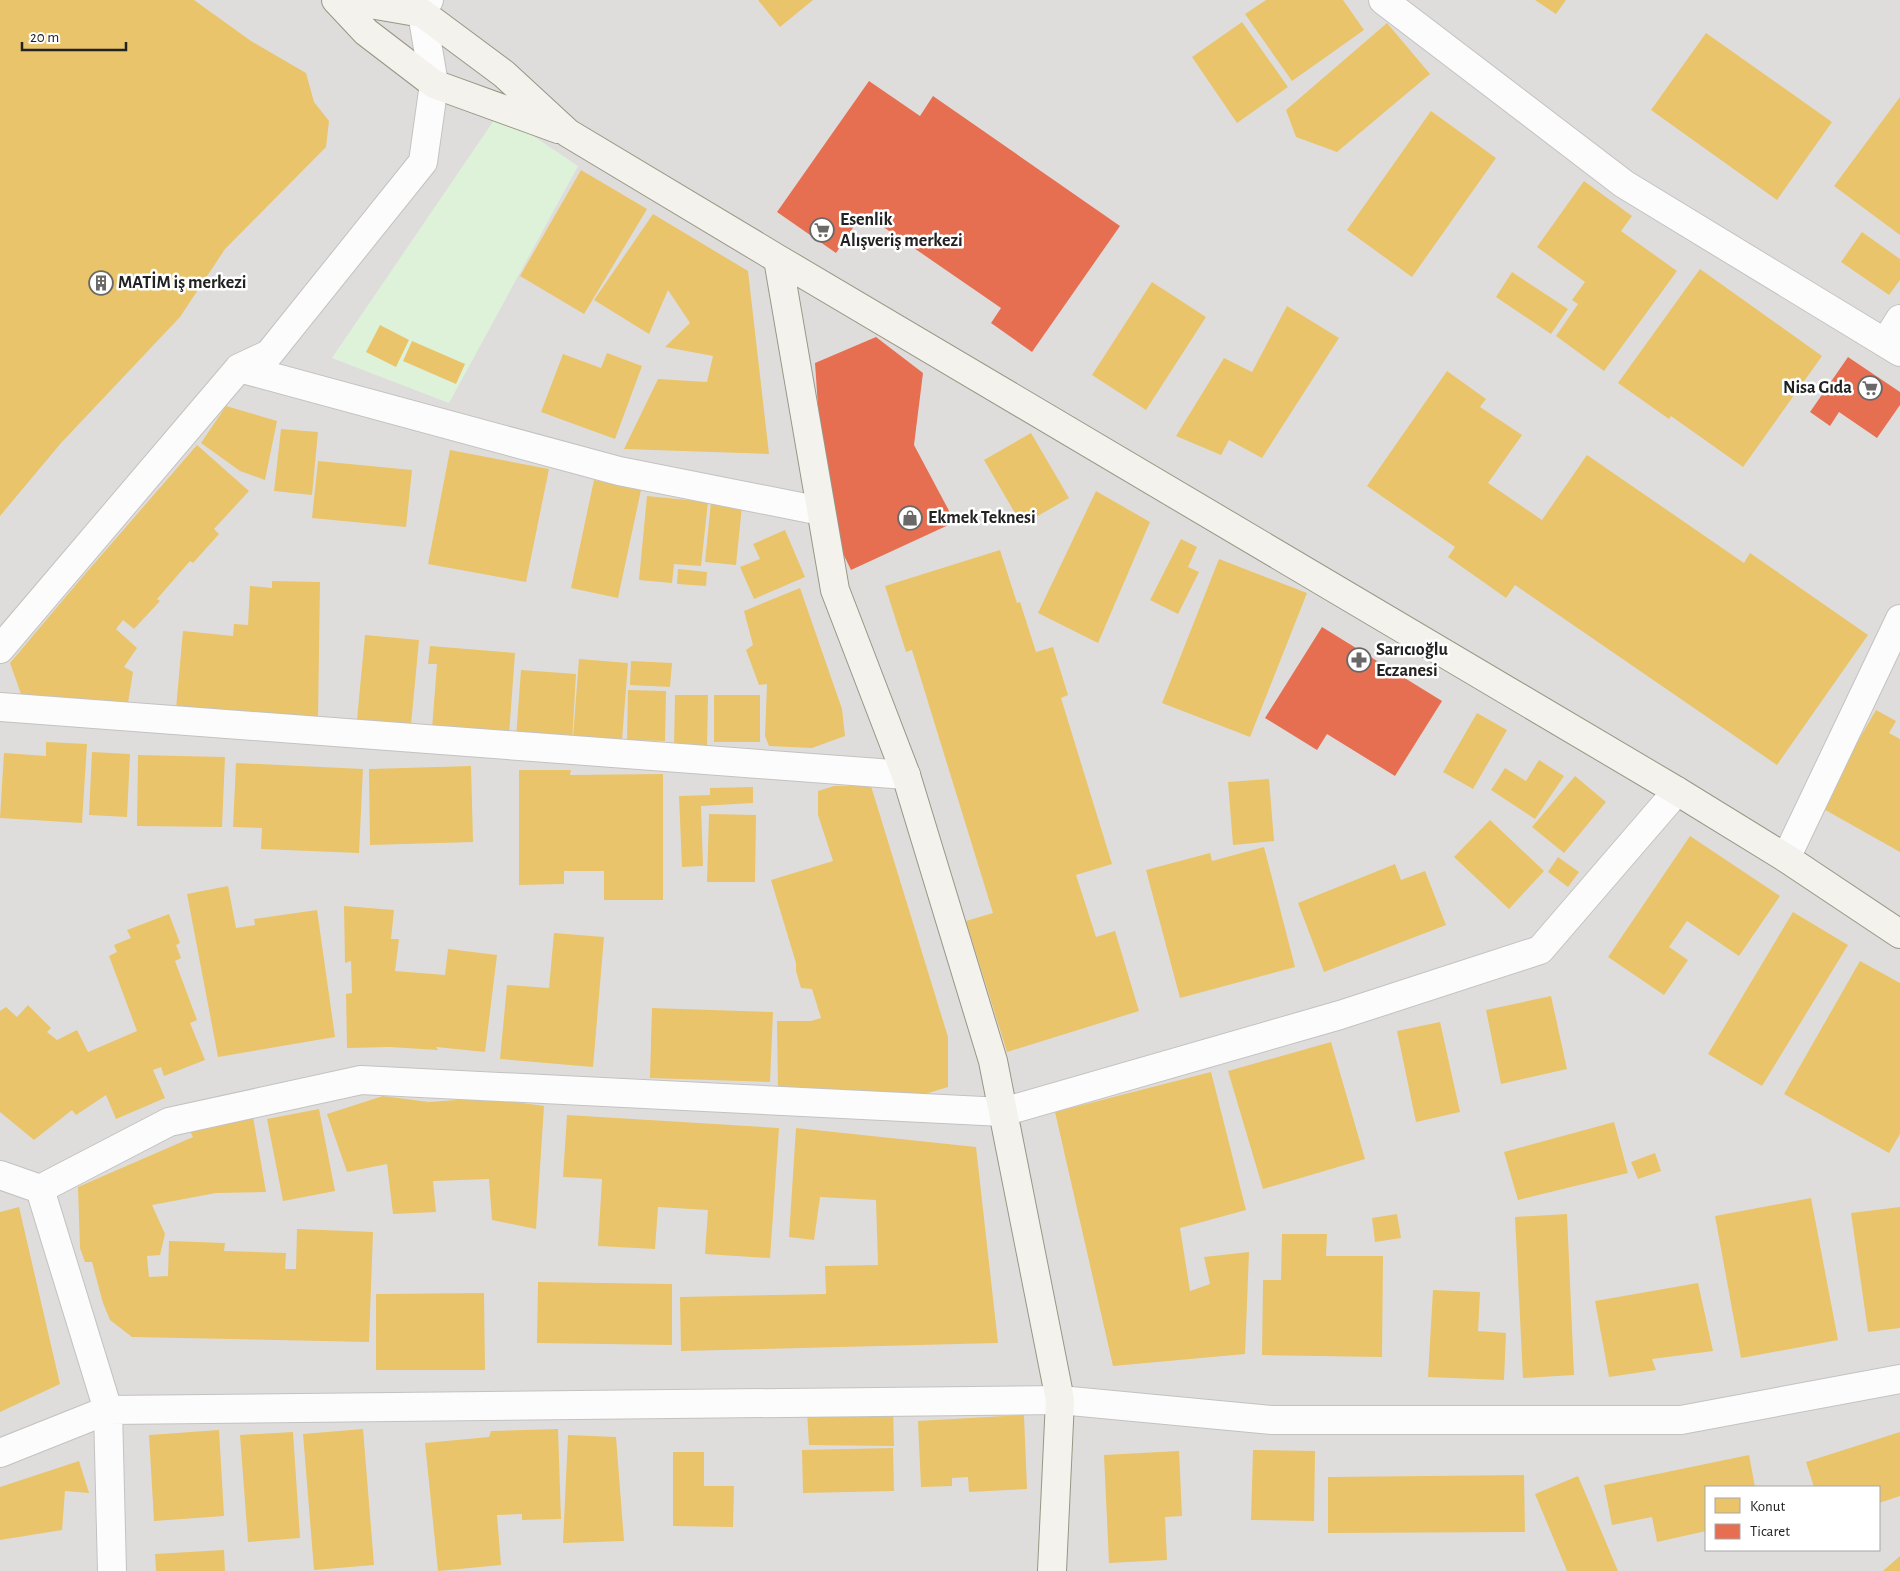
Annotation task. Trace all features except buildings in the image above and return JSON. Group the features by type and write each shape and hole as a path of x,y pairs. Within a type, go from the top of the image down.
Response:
{"main road":[{"path":"336,0 366,32 434,84 568,133 1677,791 1786,858 1900,934"},
{"path":"347,0 425,7 504,74 568,133"},
{"path":"778,259 835,590 906,775 993,1061 1060,1400 1052,1571"}],"street":[{"path":"1383,0 1624,184 1893,347 1900,319"},
{"path":"0,649 239,368 269,354 423,162 434,84 425,7"},
{"path":"239,368 618,471 821,511"},
{"path":"1786,858 1900,619"},
{"path":"0,707 906,775"},
{"path":"0,1175 40,1189 169,1122 361,1080 1003,1112 1340,1015 1540,950 1677,791"},
{"path":"40,1189 108,1410 112,1571"},
{"path":"0,1452 108,1410 1060,1400 1272,1420 1681,1420 1900,1380"}],"shaded area":[{"path":"0,0 1900,0 1900,1571 0,1571"}],"green space":[{"path":"499,113 578,166 449,403 332,358"}],"place":[{"name":"Esenlik Alışveriş merkezi","path":"822,230"},
{"name":"MATİM iş merkezi","path":"101,283"},
{"name":"Nisa Gıda","path":"1870,388"},
{"name":"Ekmek Teknesi","path":"910,518"},
{"name":"Sarıcıoğlu Eczanesi","path":"1359,660"}]}
